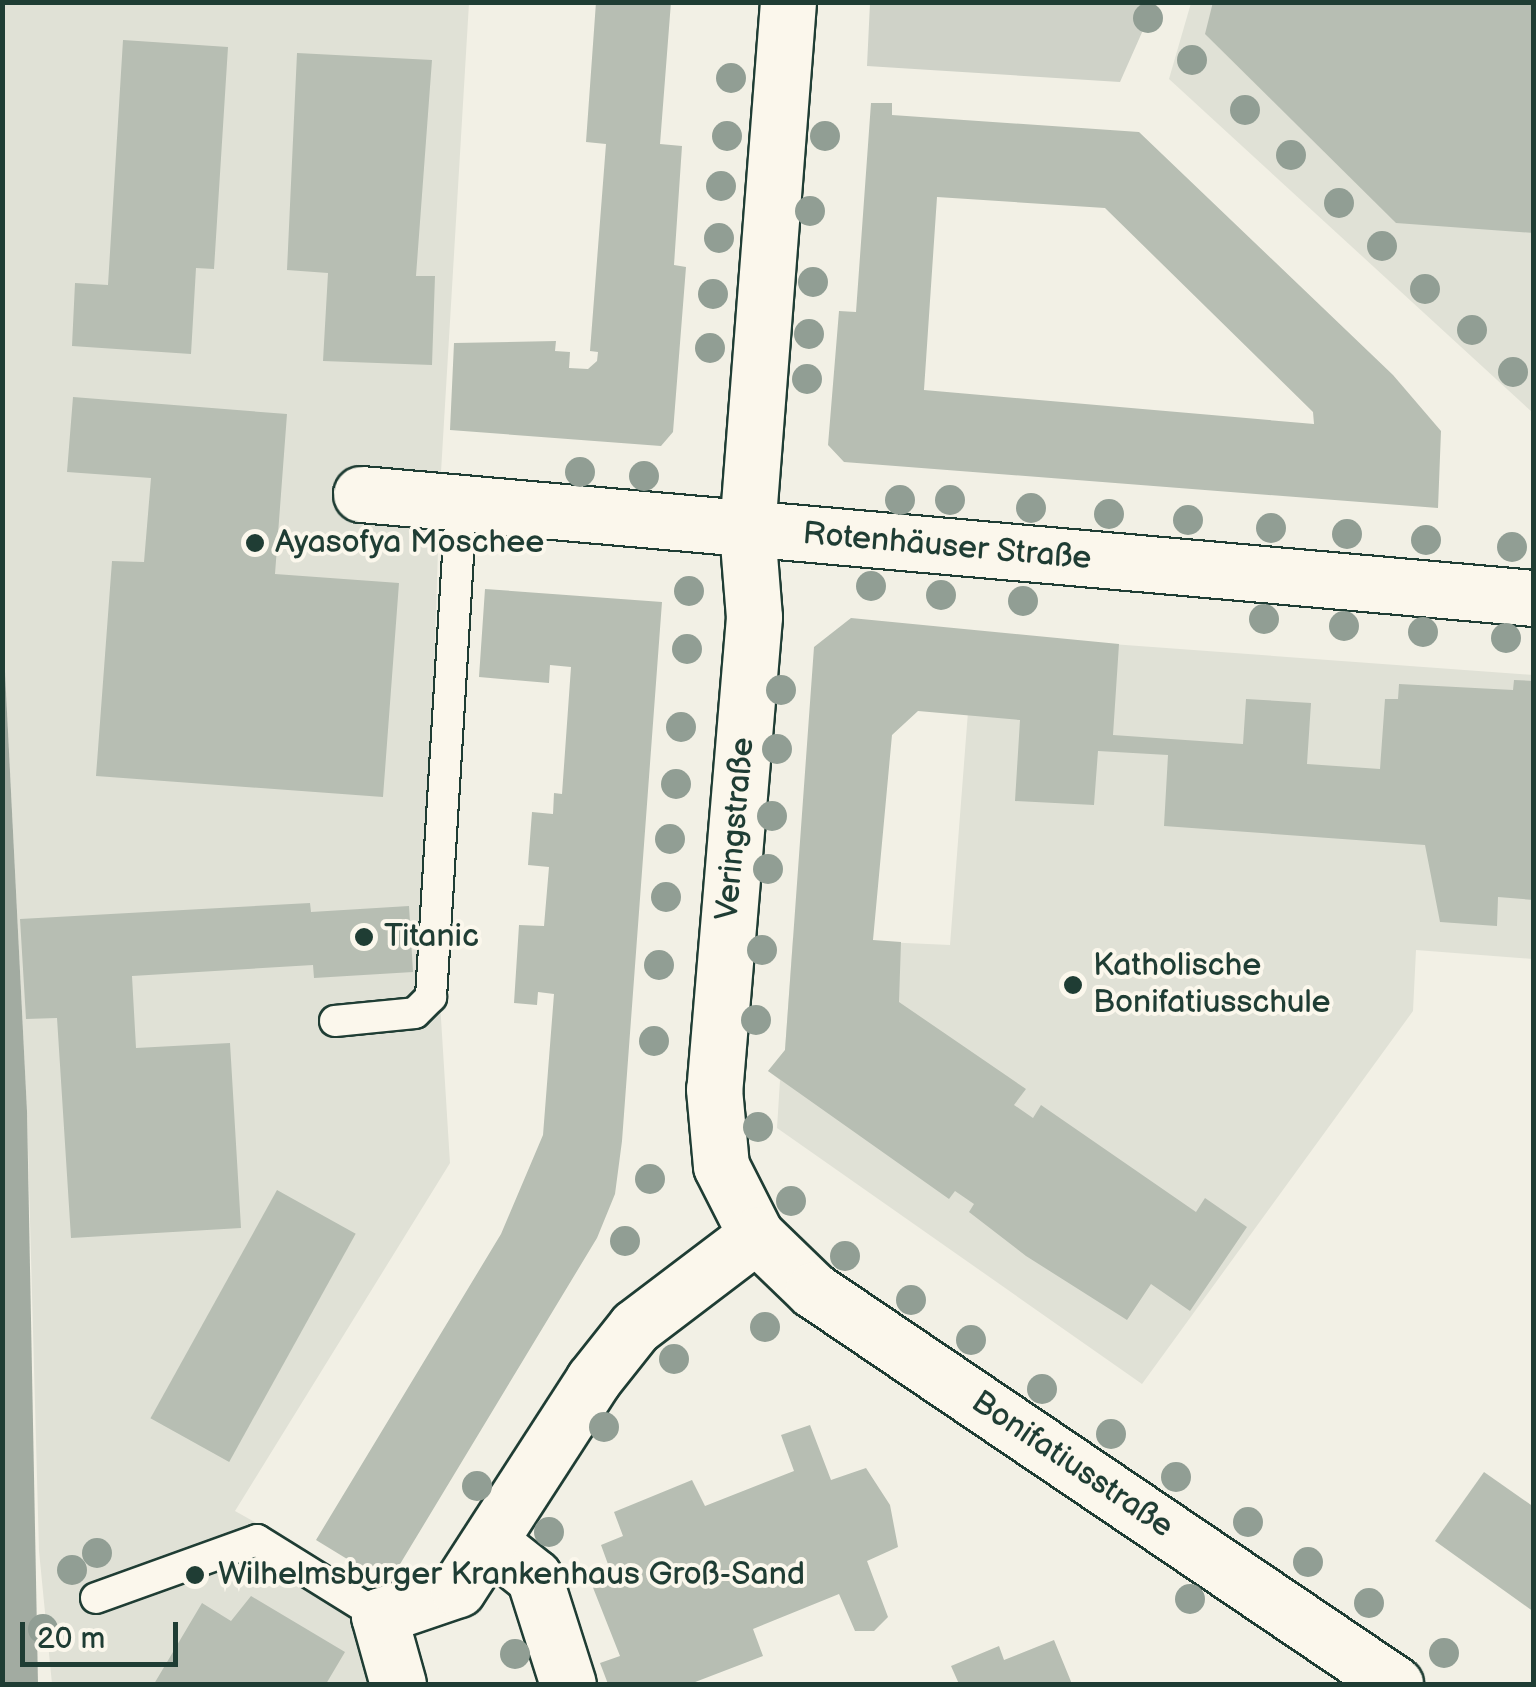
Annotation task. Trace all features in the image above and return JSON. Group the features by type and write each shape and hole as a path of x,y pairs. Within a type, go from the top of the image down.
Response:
{"street":[{"name":"Veringstraße","path":"756,1235 721,1166 714,1105 754,617 747,530 788,2"},
{"name":"Rotenhäuser Straße","path":"361,494 1534,598"},
{"path":"398,1684 379,1616 458,1589 592,1380 635,1328 668,1296 756,1235"},
{"name":"Bonifatiusstraße","path":"756,1235 813,1290 1395,1684"},
{"path":"490,1542 534,1578 568,1684"}],"lane":[{"path":"335,1021 415,1013 432,997 461,504"},
{"path":"96,1598 257,1540 379,1616"}],"shaded area":[{"path":"870,2 1155,3 1120,82 867,66"},
{"path":"2,3 469,3 440,489 429,826 450,1163 235,1511 392,1599 422,1684 52,1684 39,1551 27,1111 3,632"},
{"path":"1191,3 1533,3 1533,413 1169,79"},
{"path":"3,632 27,1111 38,1684 2,1684"},
{"name":"Katholische Bonifatiusschule","path":"974,634 1533,675 1533,959 1416,950 1413,1011 1142,1384 777,1128 780,1080 768,1071 785,1050 793,938 950,945"}],"building":[{"path":"596,2 671,2 660,144 682,146 674,265 686,267 673,432 661,446 450,430 454,343 556,341 555,351 570,352 569,368 588,369 597,361 598,352 590,351 606,144 586,142"},
{"path":"1213,2 1534,2 1534,233 1396,223 1205,34"},
{"path":"123,40 228,47 214,269 196,268 191,354 72,346 75,283 108,285"},
{"path":"297,53 432,60 416,276 435,276 432,365 323,361 328,273 287,270"},
{"path":"871,103 892,103 892,115 1139,132 1393,375 1441,431 1438,508 844,462 828,445 839,311 856,312","holes":["937,197 1105,208 1313,412 1314,424 924,390"]},
{"path":"73,397 287,414 275,574 399,583 383,797 96,776 112,561 144,562 151,478 67,472"},
{"path":"485,589 662,602 622,1141 615,1194 597,1238 388,1584 316,1540 501,1234 543,1135 554,994 538,992 537,1005 514,1003 519,925 544,926 549,867 528,865 532,812 553,814 554,793 562,794 571,667 550,665 549,683 479,677"},
{"path":"851,618 1119,644 1113,735 1243,744 1246,699 1311,703 1307,764 1380,769 1385,699 1398,699 1399,684 1513,690 1514,680 1534,681 1534,900 1498,897 1497,926 1440,922 1425,845 1164,826 1168,755 1098,751 1094,805 1015,801 1020,720 918,711 892,735 873,940 901,942 899,1002 1026,1089 1014,1105 1033,1118 1041,1105 1196,1212 1205,1198 1247,1227 1190,1311 1151,1284 1127,1320 1026,1256 969,1212 974,1204 955,1191 949,1199 768,1071 785,1050 814,647"},
{"path":"310,903 311,912 409,906 413,972 314,978 313,965 132,976 136,1048 230,1043 241,1228 71,1238 57,1018 26,1019 20,919"},
{"path":"277,1190 356,1234 229,1462 150,1418"},
{"path":"810,1425 831,1480 866,1468 890,1505 898,1547 867,1561 888,1617 874,1631 855,1631 839,1594 753,1629 763,1656 690,1684 608,1684 600,1663 620,1656 588,1575 609,1567 601,1545 623,1536 614,1512 692,1480 705,1506 794,1471 781,1435"},
{"path":"1484,1472 1534,1507 1534,1612 1435,1541"},
{"path":"251,1596 345,1652 326,1684 154,1684 202,1603 231,1621"},
{"path":"1054,1640 1072,1684 959,1684 951,1666 999,1646 1004,1660"}],"place":[{"name":"Ayasofya Moschee","path":"255,543"},
{"name":"Titanic","path":"364,937"},
{"name":"Katholische Bonifatiusschule","path":"1073,985"},
{"name":"Wilhelmsburger Krankenhaus Groß-Sand","path":"195,1575"}]}
